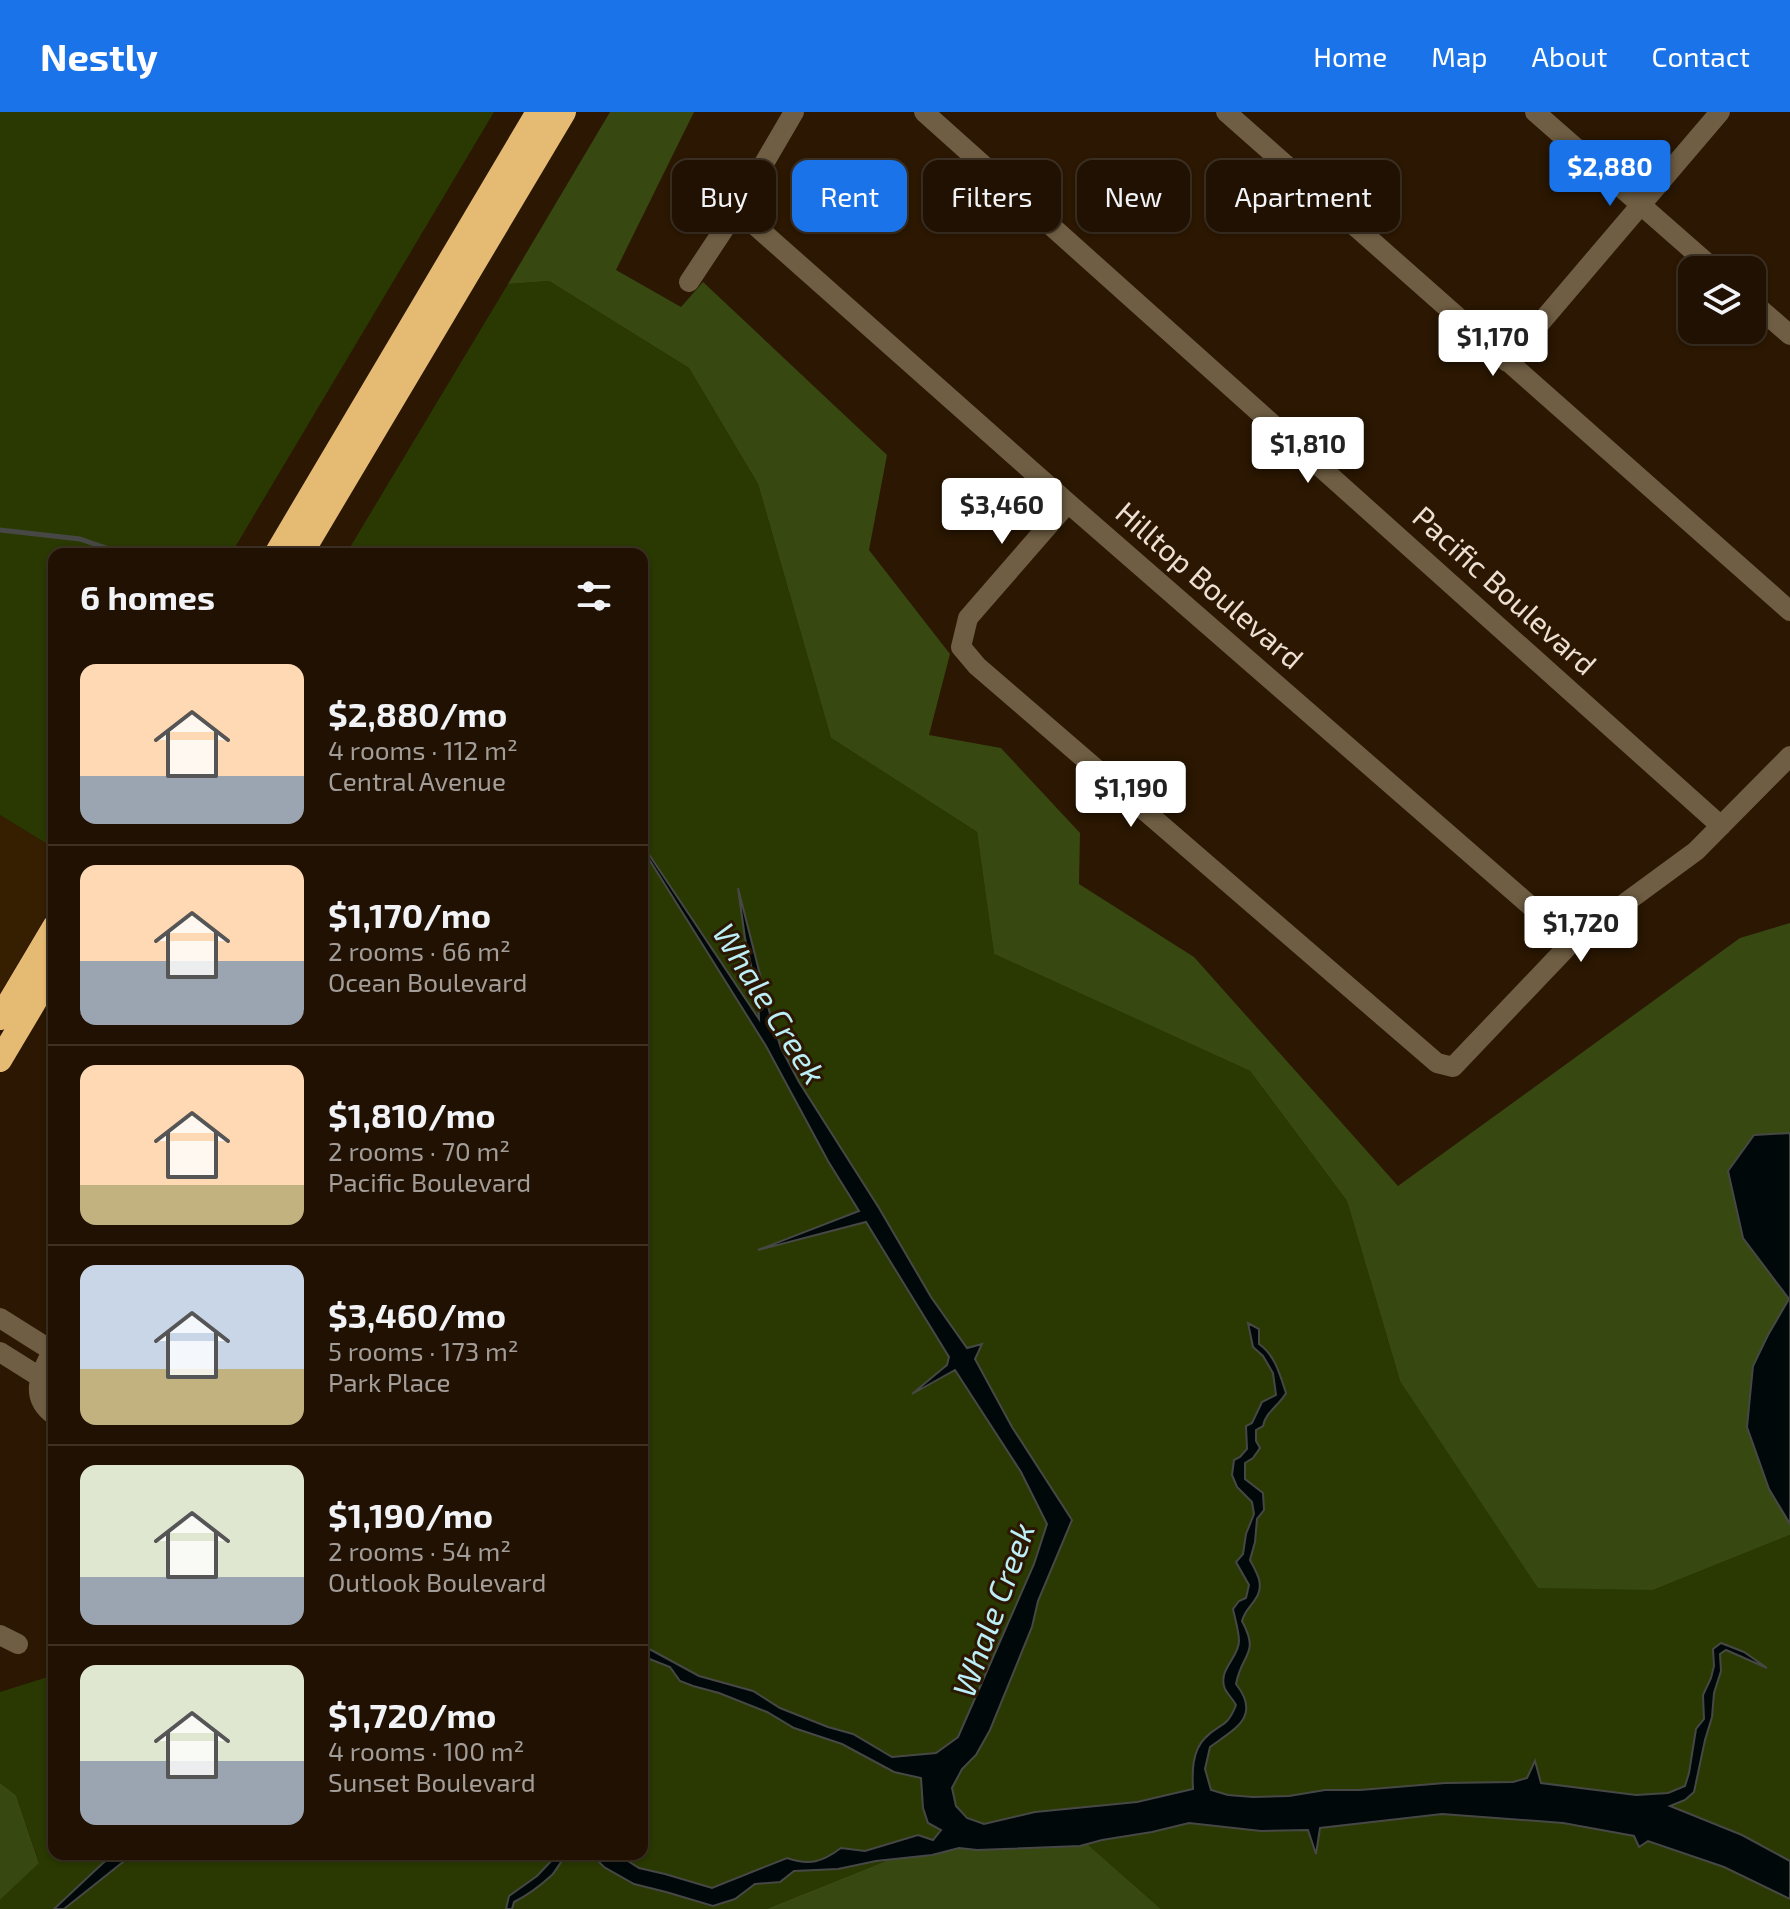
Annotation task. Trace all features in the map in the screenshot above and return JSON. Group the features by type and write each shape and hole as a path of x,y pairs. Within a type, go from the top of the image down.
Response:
{"highway":[{"path":"280,548 538,112"},
{"path":"305,548 564,112"},
{"path":"0,1018 48,937"},
{"path":"0,1060 48,979"}],"street":[{"path":"766,160 794,112"},
{"name":"Pacific Boulevard","path":"924,112 1721,826"},
{"path":"1226,112 1790,611"},
{"path":"1535,112 1699,256"},
{"path":"1507,362 1720,112"},
{"path":"689,282 722,232"},
{"name":"Hilltop Boulevard","path":"763,232 1572,942"},
{"path":"1766,314 1790,335"},
{"path":"1068,503 968,618 961,647 977,666 1437,1063 1453,1067 1572,942 1696,851 1790,756"},
{"path":"0,1318 48,1349"},
{"path":"0,1352 47,1382 38,1390 48,1410"}],"shaded area":[{"path":"0,815 48,844 48,912 0,993"},
{"name":"Whale Creek","path":"648,853 759,1019 758,997 738,888 781,1048 931,1297 967,1348 982,1344 975,1359 1012,1427 1072,1520 990,1730 952,1788 956,1806 967,1818 984,1824 1035,1812 1137,1802 1193,1789 1195,1755 1201,1743 1226,1722 1236,1705 1223,1682 1239,1641 1233,1609 1246,1598 1249,1585 1236,1562 1243,1554 1246,1534 1254,1514 1252,1502 1237,1487 1232,1475 1234,1460 1247,1449 1246,1426 1252,1423 1262,1402 1276,1395 1273,1373 1263,1356 1253,1347 1248,1323 1259,1329 1259,1344 1273,1360 1286,1393 1267,1416 1263,1426 1256,1430 1260,1448 1245,1463 1245,1479 1263,1493 1264,1510 1257,1519 1250,1560 1259,1578 1260,1588 1242,1621 1250,1647 1236,1684 1243,1695 1246,1714 1236,1728 1210,1747 1205,1769 1211,1790 1253,1797 1445,1783 1513,1782 1527,1778 1535,1761 1541,1783 1636,1795 1668,1793 1685,1786 1696,1729 1704,1719 1703,1695 1714,1666 1713,1649 1721,1643 1744,1652 1767,1668 1726,1650 1720,1654 1721,1671 1694,1792 1670,1806 1742,1835 1790,1861 1790,1899 1724,1867 1648,1841 1639,1847 1634,1836 1563,1823 1442,1814 1320,1828 1316,1854 1308,1830 1261,1831 1189,1823 1080,1846 959,1848 838,1869 794,1871 780,1882 755,1884 735,1899 713,1906 634,1884 604,1867 597,1860 626,1860 639,1868 712,1888 787,1858 802,1862 816,1861 841,1848 865,1851 918,1835 933,1840 941,1830 928,1823 923,1808 921,1778 894,1772 842,1744 794,1728 767,1712 680,1681 670,1667 648,1658 648,1648 699,1676 753,1691 780,1708 853,1734 892,1757 936,1753 958,1737 1034,1564 1047,1524 1021,1472 955,1370 912,1394 947,1365 949,1357 866,1222 758,1250 859,1211 828,1161 766,1046 648,858"},
{"path":"1790,1133 1790,1524 1769,1489 1747,1427 1753,1366 1789,1299 1743,1238 1728,1171 1754,1135"},
{"path":"107,1860 125,1860 64,1909 54,1909"},
{"path":"552,1860 562,1860 552,1875 514,1902 512,1909 506,1909 509,1896 537,1876"}],"green space":[{"path":"0,112 494,112 235,548 48,548 48,844 0,815"},
{"path":"610,112 694,112 616,270 681,307 703,282 887,455 869,550 950,654 929,735 1001,748 1080,833 1079,884 1194,957 1398,1186 1740,938 1790,923 1790,1133 1754,1135 1743,1238 1789,1299 1768,1335 1769,1489 1790,1524 1790,1535 1653,1590 1538,1588 1400,1381 1347,1201 1250,1071 994,954 977,832 831,738 758,484 689,368 549,281 508,284"},
{"path":"549,281 689,368 758,484 831,738 977,832 994,954 1250,1071 1347,1201 1400,1381 1653,1590 1790,1535 1790,1909 1161,1909 1085,1842 928,1844 766,1909 0,1909 0,1900 39,1862 16,1795 0,1783 0,1692 48,1677 48,1860 648,1860 648,548 350,548 508,284"},
{"path":"0,1783 16,1795 39,1863 0,1900"},
{"path":"1085,1842 1161,1909 766,1909 928,1844"}],"waterway":[{"name":"Whale Creek","path":"0,530 80,539 106,548"}]}
